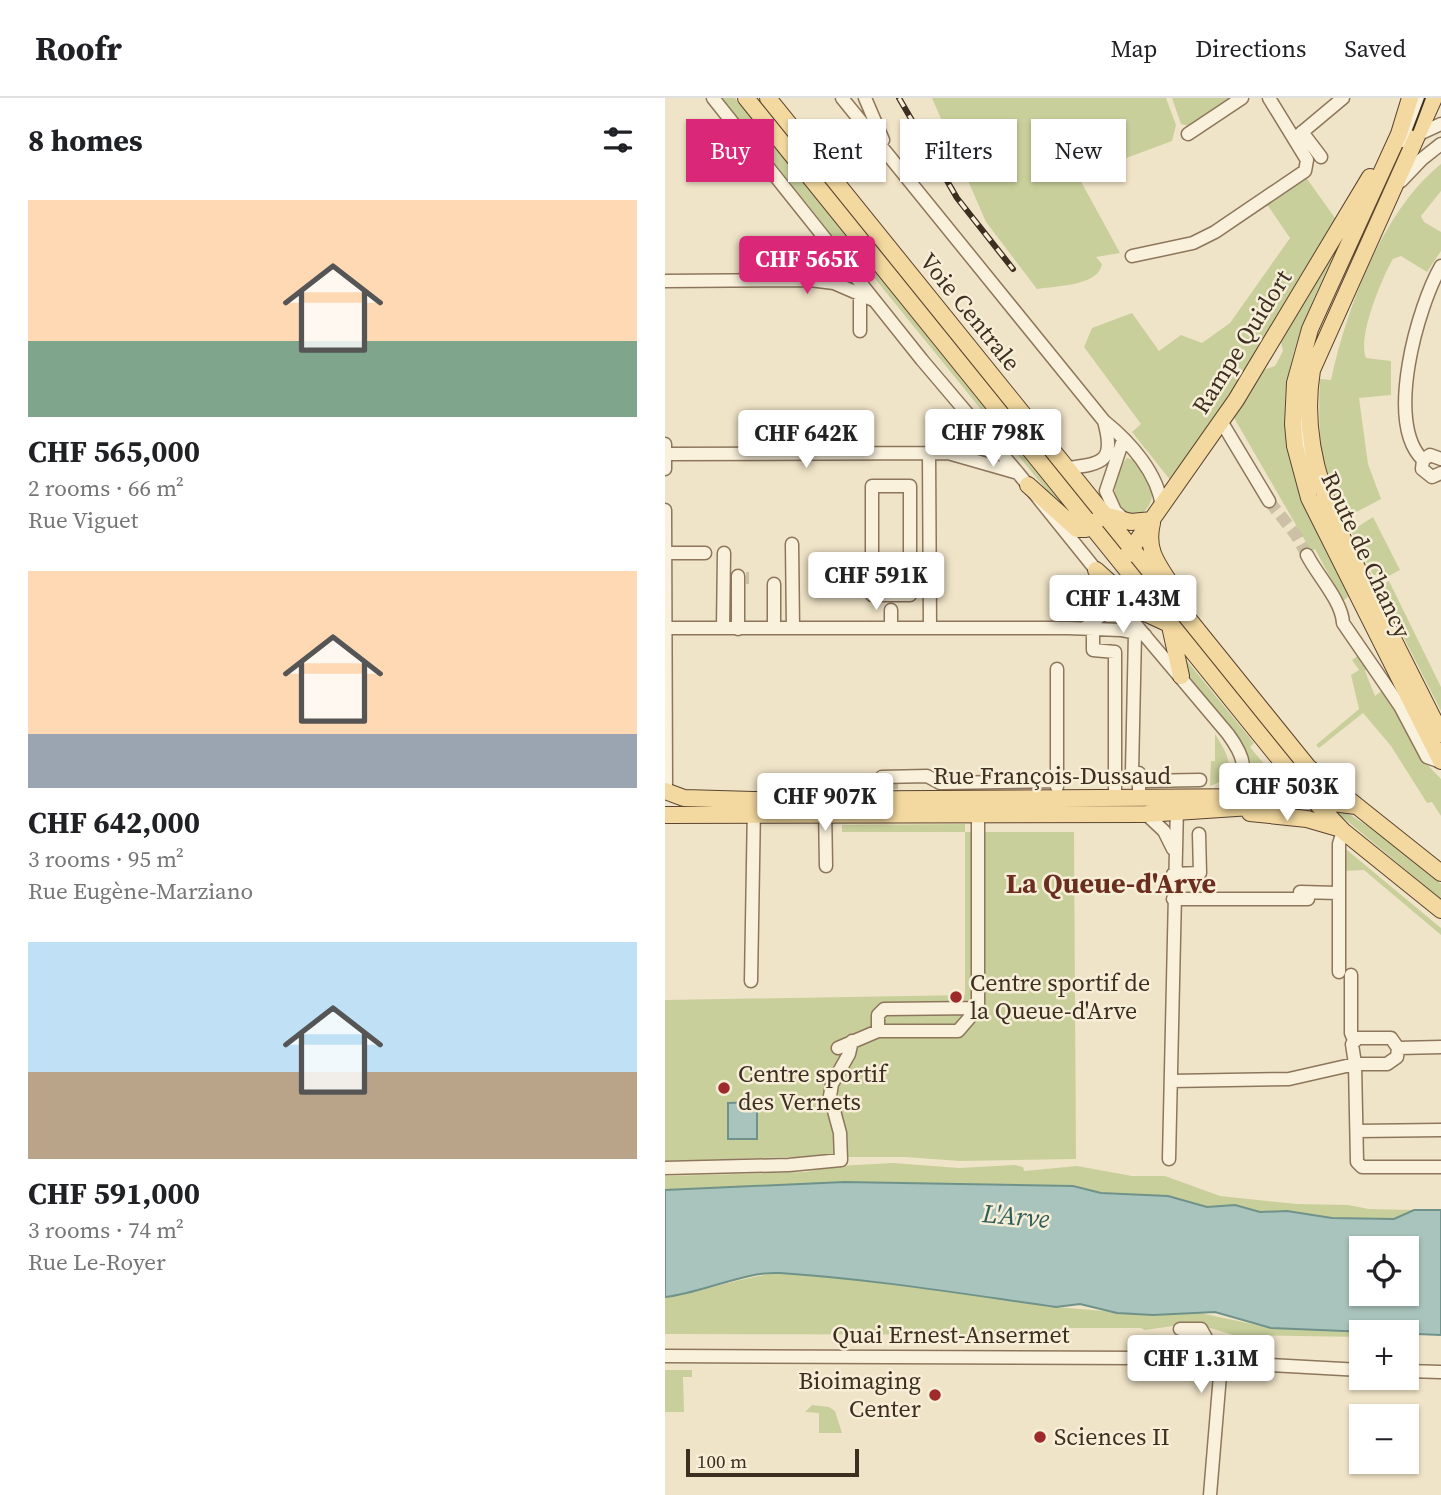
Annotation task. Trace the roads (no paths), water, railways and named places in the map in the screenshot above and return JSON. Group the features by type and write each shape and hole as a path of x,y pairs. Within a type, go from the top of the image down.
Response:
{"main road":[{"name":"Voie Centrale","path":"746,98 1098,520 1131,548 1308,767 1358,807 1392,825 1441,873"},
{"name":"Voie Centrale","path":"768,98 1067,468 1125,564 1169,624 1307,797 1343,831"},
{"path":"1434,98 1409,125 1392,193 1312,370 1308,426 1315,469 1324,497 1441,734"},
{"name":"Route de Chancy","path":"1409,125 1366,203 1315,314 1301,355 1293,407 1295,446 1309,498 1441,762"},
{"name":"Rampe Quidort","path":"1125,564 1131,548 1236,401 1357,195 1409,125"},
{"path":"1023,479 1053,504 1071,525 1081,529 1098,520 1126,521 1157,514"},
{"path":"1157,514 1149,539 1151,555 1168,577 1196,629"},
{"path":"1096,570 1143,612 1169,624 1181,676"},
{"path":"1308,767 1310,786 1307,797 1358,807"},
{"name":"Rue François-Dussaud","path":"825,807 879,799 933,799 1064,806 1146,814 1177,806 1229,800 1289,804 1307,797"},
{"name":"Rue François-Dussaud","path":"669,801 754,807 825,807 978,814 1115,799 1139,799 1177,806"},
{"name":"Rue François-Dussaud","path":"1229,800 1307,819 1343,831"},
{"path":"1343,831 1441,910"}],"street":[{"path":"713,98 1096,570 1140,634 1181,676 1242,755 1244,772 1229,800"},
{"path":"842,98 1104,421 1153,475 1160,490 1157,514"},
{"path":"865,98 888,154"},
{"path":"1188,134 1242,98"},
{"path":"1269,98 1298,135 1321,157"},
{"path":"1298,135 1343,98"},
{"path":"1409,125 1441,124"},
{"path":"1312,370 1330,310 1409,125"},
{"path":"1409,125 1314,337 1302,390 1302,437 1309,472 1321,507 1441,747"},
{"path":"1132,256 1193,243 1216,232 1305,171 1307,160 1298,135"},
{"path":"1392,193 1414,167 1441,144"},
{"path":"810,280 825,264 827,240"},
{"path":"1423,460 1416,454 1410,432 1408,369 1418,318 1441,266"},
{"path":"665,281 810,280 835,283 876,301"},
{"path":"860,294 860,331"},
{"path":"947,453 965,440 972,420"},
{"path":"1067,468 1096,464 1105,457 1109,443 1104,421"},
{"path":"1221,421 1269,501"},
{"path":"1098,520 1123,440"},
{"path":"665,444 665,470"},
{"path":"929,453 930,628"},
{"path":"665,454 947,453 1023,479"},
{"path":"1441,459 1430,455 1423,460 1422,469 1428,476 1441,473"},
{"path":"872,486 910,486 910,595 872,595 872,486"},
{"path":"1106,491 1115,511 1126,521"},
{"path":"665,510 669,801"},
{"path":"792,544 793,628"},
{"path":"666,552 703,555 666,558"},
{"path":"723,553 723,628"},
{"path":"1307,555 1321,581 1343,609 1343,623 1399,706 1427,757 1441,762"},
{"path":"741,629 742,577"},
{"path":"774,584 774,628"},
{"path":"1089,628 1104,614 1110,592"},
{"path":"891,610 891,628"},
{"path":"666,632 723,628 1089,628 1140,634"},
{"path":"1089,628 1093,650 1115,652 1115,799"},
{"path":"1139,781 1132,772 1140,634"},
{"path":"1057,669 1057,791 1064,806"},
{"path":"1138,736 1139,799"},
{"path":"879,799 883,777 927,776 940,783 1057,776"},
{"path":"1139,781 1200,779"},
{"path":"898,783 919,783 933,799"},
{"path":"1168,1159 1173,874 1177,806"},
{"path":"751,981 754,807"},
{"path":"825,807 826,866"},
{"path":"838,1048 878,1031 958,1031 978,1008 978,814"},
{"path":"1146,814 1164,831 1174,850"},
{"path":"1343,831 1339,844 1338,893 1350,1033 1354,1040 1352,1057 1355,1064 1357,1162 1362,1167 1441,1167"},
{"path":"1173,874 1200,873 1199,834"},
{"path":"1263,899 1275,892 1338,893"},
{"path":"1173,899 1308,899"},
{"path":"878,1031 878,1015 884,1009 978,1008"},
{"path":"1171,1081 1289,1079 1355,1064 1387,1064 1397,1057 1398,1048 1391,1038 1354,1040"},
{"path":"665,1167 789,1165 841,1160 840,1133 830,1096 832,1084 849,1054 852,1041"},
{"path":"1398,1048 1441,1047"},
{"path":"1357,1130 1441,1129"},
{"path":"1180,1328 1201,1329 1214,1362 1210,1495"},
{"name":"Quai Ernest-Ansermet","path":"665,1356 1032,1356 1349,1369"},
{"path":"1419,1371 1441,1372"}],"water":[{"path":"757,1102 757,1139 728,1139 728,1103"},
{"name":"L'Arve","path":"844,1182 1073,1186 1101,1193 1168,1196 1207,1207 1235,1205 1260,1212 1287,1211 1332,1218 1394,1219 1414,1210 1441,1210 1441,1335 1419,1334 1419,1320 1349,1320 1349,1331 1271,1328 1215,1312 1153,1315 1117,1313 1080,1304 1056,1307 883,1283 780,1273 752,1275 665,1297 665,1190"}],"tunnel":[{"path":"1269,501 1296,535 1307,555"},
{"path":"891,783 898,783"}],"tram line":[{"path":"1413,130 1425,98"}],"railway":[{"path":"899,98 957,198 1013,269"}],"place":[{"name":"Centre sportif de la Queue-d'Arve","path":"956,997"},
{"name":"Centre sportif des Vernets","path":"724,1088"},
{"name":"Bioimaging Center","path":"935,1395"},
{"name":"Sciences II","path":"1040,1437"}],"district":[{"name":"La Queue-d'Arve","path":"1111,883"}]}
